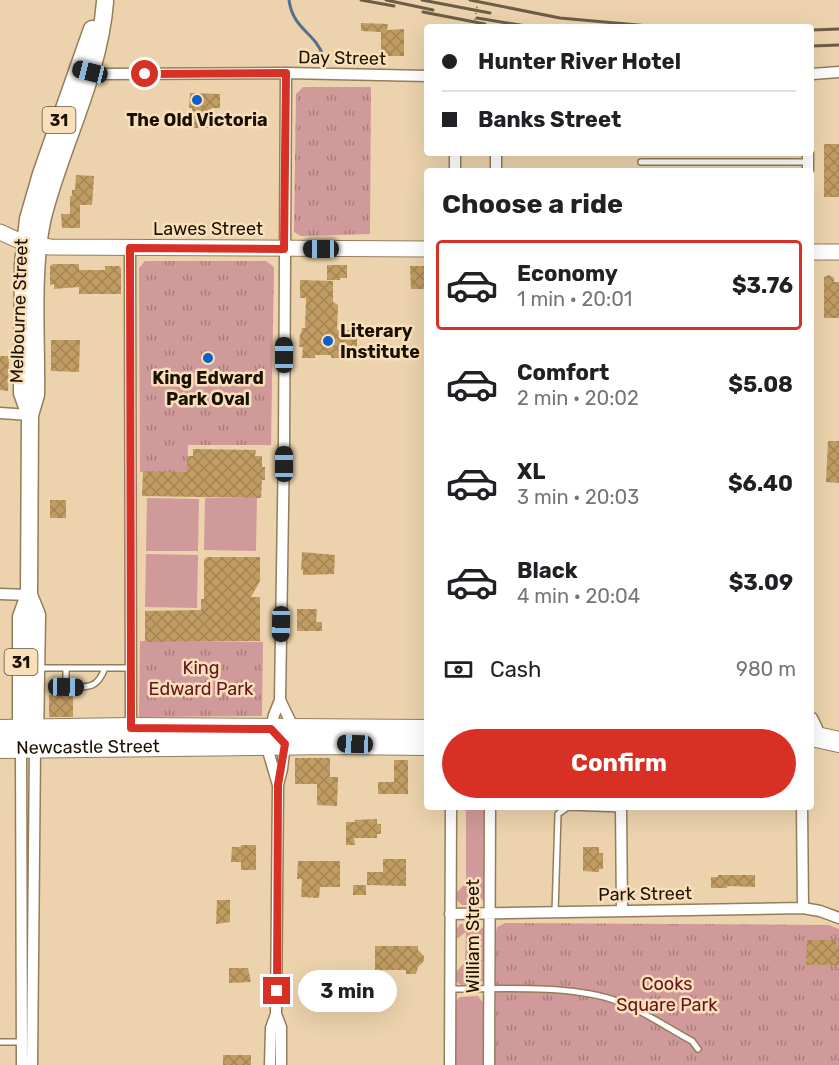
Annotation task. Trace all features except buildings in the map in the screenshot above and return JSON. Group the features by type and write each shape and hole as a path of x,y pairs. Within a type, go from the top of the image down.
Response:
{"highway":[{"name":"Newcastle Street","path":"0,748 28,739 131,728 424,745"},
{"path":"814,731 839,728"},
{"name":"Newcastle Street","path":"0,730 28,739 279,737 424,730"},
{"path":"814,731 839,743"}],"main road":[{"name":"Melbourne Street","path":"28,739 21,617 29,595 30,415 22,393 31,244 28,219 40,174 84,70 94,23 105,1"},
{"path":"0,232 31,244"},
{"name":"Lawes Street","path":"31,244 50,248 424,249"},
{"path":"814,252 839,252"},
{"name":"Melbourne Street","path":"28,739 36,668 37,615 29,595"}],"street":[{"name":"Day Street","path":"84,70 114,74 286,73 424,76"},
{"path":"814,74 839,72"},
{"path":"281,1065 281,1027 276,1014 284,454 286,73"},
{"path":"130,248 131,728"},
{"path":"0,413 30,415"},
{"path":"0,594 29,595"},
{"path":"278,785 280,700"},
{"name":"Melbourne Street","path":"28,739 27,1043 32,1065"},
{"name":"William Street","path":"450,1065 451,810"},
{"name":"William Street","path":"489,1065 490,810"},
{"path":"621,810 622,911"},
{"path":"802,810 803,908"},
{"name":"Park Street","path":"450,914 803,908 839,918"},
{"path":"270,1065 270,1028 276,1014"},
{"name":"Melbourne Street","path":"21,1065 27,1043"}],"lane":[{"path":"641,162 808,162"},
{"path":"36,668 131,668"},
{"path":"66,668 66,687 91,687 100,679 105,668"},
{"path":"555,913 558,814 564,810"},
{"path":"450,989 579,992 612,1000 639,1011 692,1041 698,1048"},
{"path":"0,1042 27,1043"}],"path":[{"path":"474,24 478,0"}],"green space":[{"path":"303,87 371,87 370,234 301,236 294,232 296,94"},
{"path":"145,261 266,261 274,267 271,445 188,445 187,473 140,472 139,268"},
{"path":"147,498 199,499 198,551 146,551"},
{"path":"205,498 257,498 256,551 204,550"},
{"path":"146,554 198,555 197,608 145,607"},
{"name":"King Edward Park","path":"140,641 263,642 262,716 139,717"},
{"path":"485,810 484,898 478,905 462,905 456,900 457,892 466,883 466,811"},
{"name":"Cooks Square Park","path":"505,923 829,925 839,929 839,1065 495,1065 496,932 497,927"},
{"path":"460,924 477,924 484,929 484,979 480,984 461,985 456,981 456,972 465,962 466,932 458,938 455,937"},
{"path":"478,996 484,1004 484,1065 455,1065 455,1002 460,997"}],"waterway":[{"path":"289,0 295,18 320,48 323,56"}],"railway":[{"path":"361,0 394,6"},
{"path":"386,0 433,10"},
{"path":"422,0 490,13"},
{"path":"470,0 560,18 627,24"},
{"path":"423,12 485,24"},
{"path":"477,18 514,24"},
{"path":"814,30 839,29"},
{"path":"814,46 839,45"}],"place":[{"name":"The Old Victoria","path":"197,100"},
{"name":"Literary Institute","path":"328,341"},
{"name":"King Edward Park Oval","path":"208,358"}],"route":[{"path":"145,74 286,73 284,249 130,248 131,728 271,729 285,744 278,785 277,991"}]}
